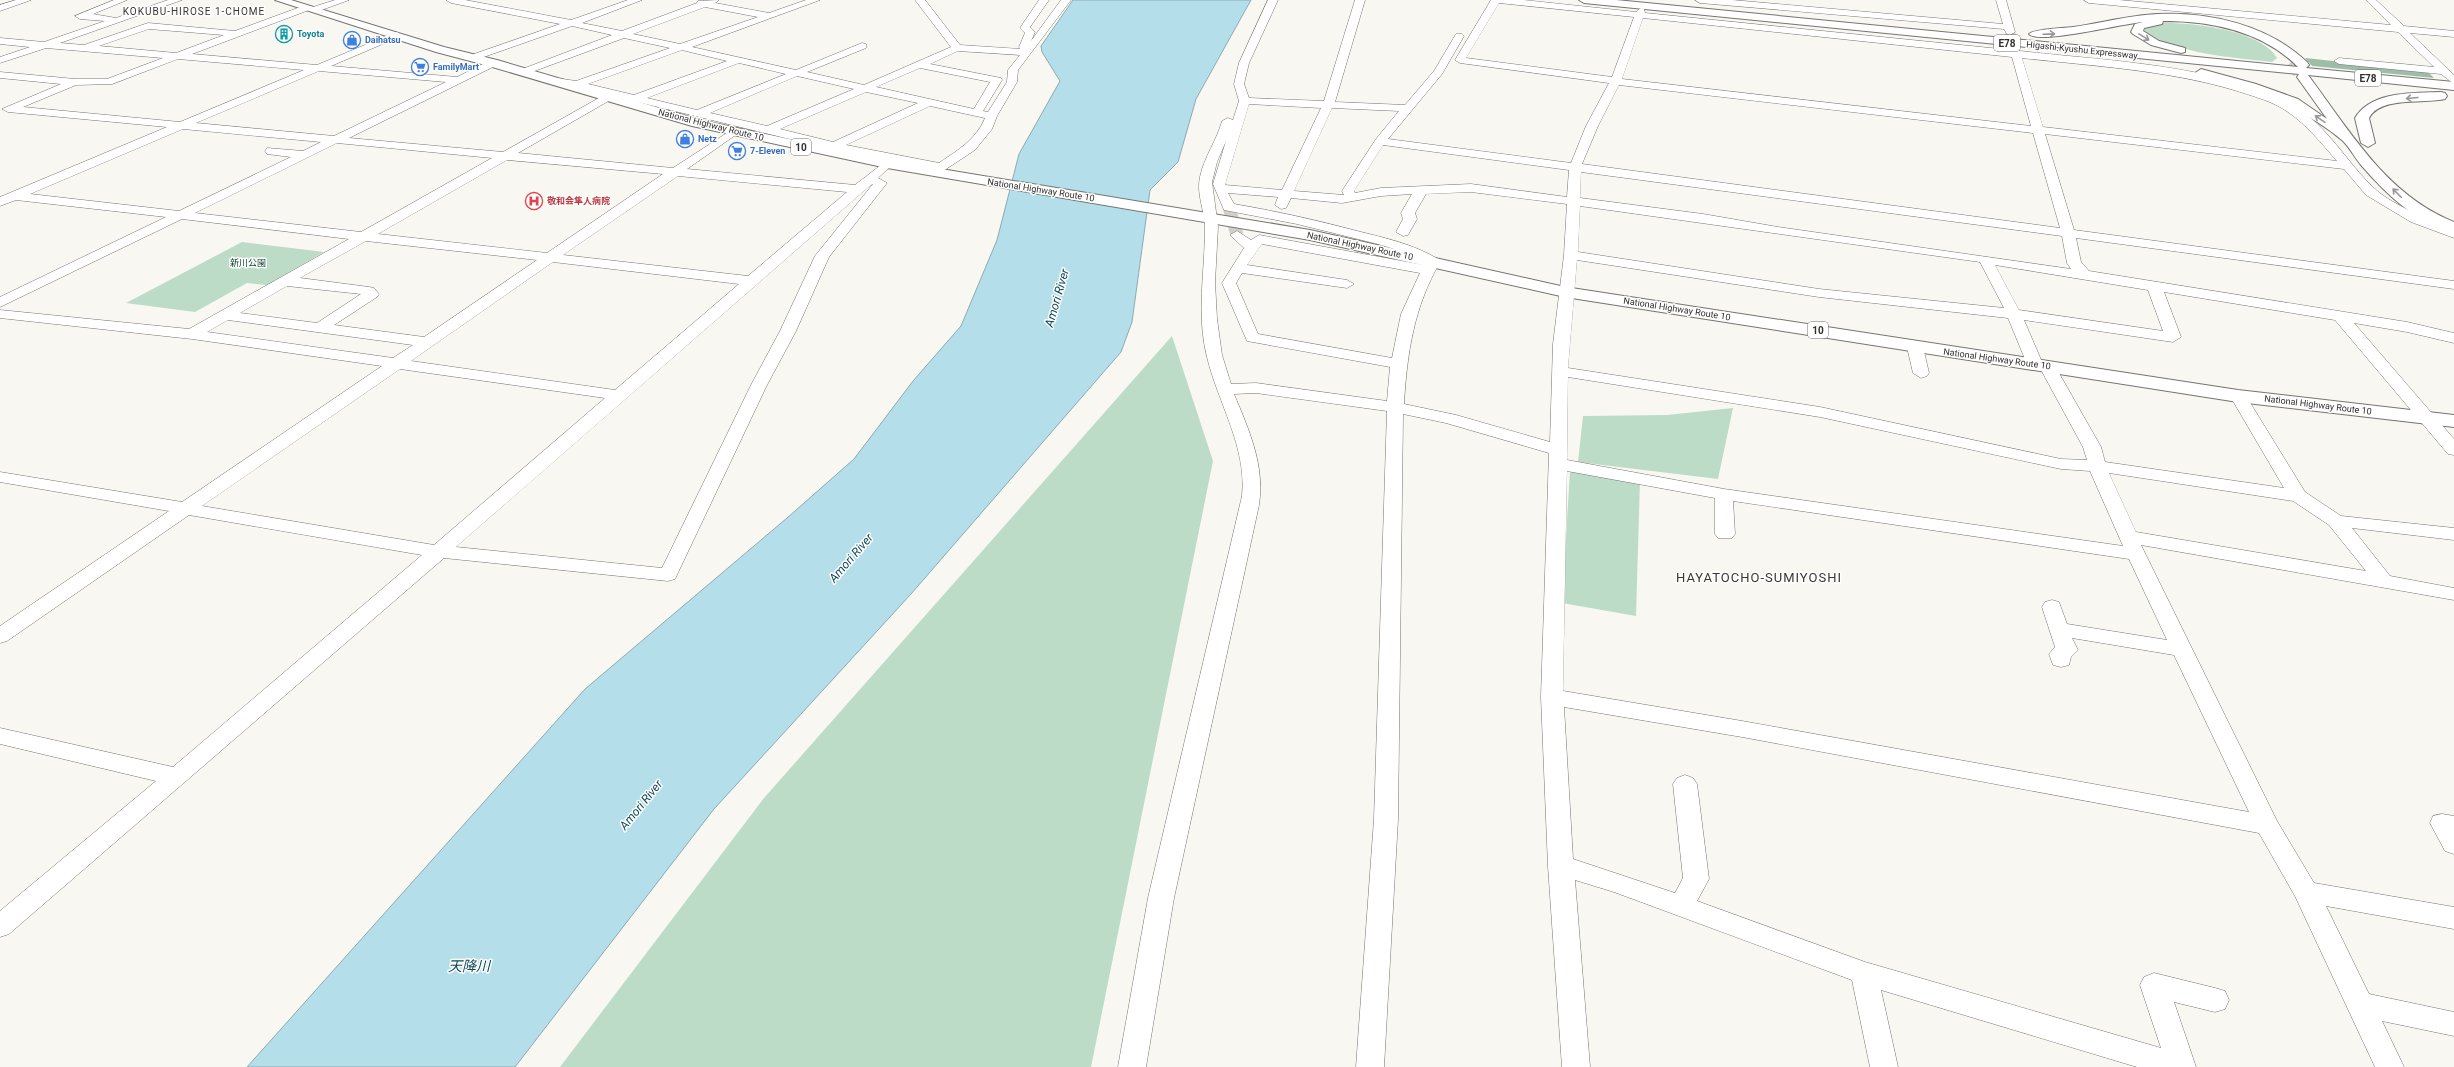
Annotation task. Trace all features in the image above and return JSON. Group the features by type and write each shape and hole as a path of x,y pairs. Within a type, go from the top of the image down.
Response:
{"highway":[{"name":"National Highway Route 10","path":"280,0 440,50 660,110 733,132 887,164 941,171 1310,235 1431,266 1565,292 2238,396 2454,421"},
{"name":"Higashi-Kyushu Expressway","path":"1584,0 1903,33 2430,82 2454,81"},
{"path":"1605,2 2016,34 2071,32 2139,19 2189,19 2222,24 2264,37 2286,48 2367,163 2408,204 2432,218 2454,227"},
{"name":"Higashi-Kyushu Expressway","path":"1710,13 2302,70 2356,72 2430,82 2453,93"},
{"path":"2356,72 2190,52 2148,40 2136,30 2143,24 2162,21 2217,27 2262,41 2278,51 2302,70 2426,207 2454,222"},
{"path":"1903,33 2122,59 2214,76 2252,86 2293,102 2351,141"},
{"path":"2368,143 2362,116 2370,108 2395,100 2453,93"}],"street":[{"path":"0,8 26,0"},
{"path":"119,19 80,16 122,0"},
{"path":"0,60 173,0"},
{"path":"0,75 75,82 108,82 237,33 309,9 344,0"},
{"path":"452,0 571,23 861,89 991,116"},
{"path":"637,0 478,56 577,84 638,97 941,171 971,147 986,129 991,116 1012,82 1013,70 1066,0"},
{"path":"684,0 771,16"},
{"path":"529,70 714,0"},
{"path":"577,84 813,0"},
{"path":"920,0 957,48"},
{"path":"1028,52 1024,47 1030,32 1024,28 1044,0"},
{"path":"1132,1067 1161,898 1243,540 1251,497 1251,472 1246,447 1224,389 1214,355 1208,283 1211,218 1206,196 1206,182 1218,143 1224,137 1231,104 1239,84 1244,63 1272,2 1280,3 1282,0"},
{"path":"1277,215 1284,196 1328,105 1360,0"},
{"path":"2347,166 1616,81 1460,60 1496,0 1640,13 2016,52 2178,73 2253,92 2276,101 2297,114 2317,131 2366,188 2375,195 2416,219 2454,234"},
{"path":"1700,0 2010,30 2001,0"},
{"path":"2089,0 2454,34"},
{"path":"2371,0 2454,81"},
{"path":"1576,1067 1561,866 1552,697 1560,371 1565,292 1571,255 1575,167 1592,126 1616,81 1640,13"},
{"path":"82,49 148,26 237,33"},
{"path":"1352,198 1348,191 1380,141 1438,72 1466,26"},
{"path":"0,202 396,35"},
{"path":"0,41 460,80"},
{"path":"638,97 660,110 703,113 792,73 862,46"},
{"path":"769,130 957,48 1028,52"},
{"path":"2016,52 2068,232 2074,263 2084,275"},
{"path":"638,97 738,60"},
{"path":"2339,61 2444,71"},
{"path":"0,303 493,64"},
{"path":"920,65 997,80 976,114"},
{"path":"0,477 436,551 548,561 668,575 758,385 788,331 822,256 881,183 864,184 678,171 7,109 75,82"},
{"path":"1239,84 1245,101 1219,188 1229,207 1277,215 1417,251 1431,266"},
{"path":"192,334 608,97"},
{"path":"1245,101 1408,108"},
{"path":"836,146 927,103"},
{"path":"0,636 187,509 733,132"},
{"path":"1380,141 2068,232 2454,285"},
{"path":"271,151 305,155"},
{"path":"0,926 177,777 436,551 887,164"},
{"path":"1206,182 1224,170"},
{"path":"1219,188 1284,196 1342,199 1381,192 1471,188 1574,203 1703,218 1791,233 1985,259 2155,288 2407,327 2454,338"},
{"path":"1403,232 1410,219 1408,214 1422,189"},
{"path":"15,196 751,281"},
{"path":"1237,235 1251,247"},
{"path":"1229,283 1251,247 1259,239 1431,266"},
{"path":"1571,255 1674,268 1819,292 2014,314 2173,337 2155,288"},
{"path":"1985,259 2041,365 2092,447 2097,466 2182,649 2267,825 2306,892 2390,1067"},
{"path":"1370,1067 1386,819 1395,407 1398,364 1407,314 1417,290 1431,266"},
{"path":"1237,268 1347,284"},
{"path":"285,281 369,291 372,294 319,328"},
{"path":"1208,283 1229,283"},
{"path":"1229,283 1252,338 1398,364"},
{"path":"0,314 192,334 618,395"},
{"path":"225,315 427,342"},
{"path":"2340,316 2454,450"},
{"path":"1916,347 1921,373"},
{"path":"1560,371 1820,412 2061,464 2097,466 2298,496 2336,521 2383,580"},
{"path":"1224,389 1256,388 1395,407 1450,418 1558,457 1724,494 2133,546 2271,560 2454,594"},
{"path":"2238,396 2298,496"},
{"path":"1724,494 1725,534"},
{"path":"2336,521 2454,534"},
{"path":"2052,607 2058,629 2067,650 2060,654 2061,660"},
{"path":"2058,629 2182,649"},
{"path":"1552,697 1742,729 2267,825"},
{"path":"0,736 177,777"},
{"path":"1681,906 1696,878 1685,784"},
{"path":"2454,825 2442,823 2454,844"},
{"path":"1561,866 1681,906 1864,973 2181,1067"},
{"path":"2306,892 2454,918"},
{"path":"1864,973 1884,1067"},
{"path":"2181,1067 2154,985 2215,1000"},
{"path":"2360,1004 2454,1024"}],"green space":[{"path":"2162,23 2207,26 2241,34 2269,48 2277,58 2272,62 2206,54 2174,46 2143,33 2146,26"},
{"path":"2305,58 2427,71 2434,78 2312,66"},
{"name":"新川公園","path":"242,242 324,252 267,285 247,283 195,312 126,303"},
{"path":"1172,336 1213,461 1091,1067 560,1067 764,798"},
{"path":"1733,408 1718,479 1578,462 1583,416 1667,415"},
{"path":"1570,471 1640,481 1636,616 1562,603"}],"water":[{"name":"天降川","path":"1073,0 1251,0 1196,99 1178,162 1150,190 1132,322 1121,352 911,594 714,809 515,1067 247,1067 585,689 787,518 854,459 913,381 961,326 997,240 1019,154 1060,81 1042,52 1041,46"}],"tunnel":[{"path":"2010,32 2015,51"},
{"path":"2290,63 2303,77"},
{"path":"1229,207 1237,235"}],"place":[{"name":"Toyota","path":"284,34"},
{"name":"Daihatsu","path":"352,40"},
{"name":"FamilyMart","path":"420,67"},
{"name":"Netz","path":"685,139"},
{"name":"7-Eleven","path":"737,151"},
{"name":"敬和会隼人病院","path":"534,201"}],"district":[{"name":"KOKUBU-HIROSE 1-CHOME","path":"194,11"},
{"name":"HAYATOCHO-SUMIYOSHI","path":"1759,577"}],"water label":[{"name":"Amori River","path":"1057,298"},
{"name":"Amori River","path":"851,558"},
{"name":"Amori River","path":"641,805"}]}
